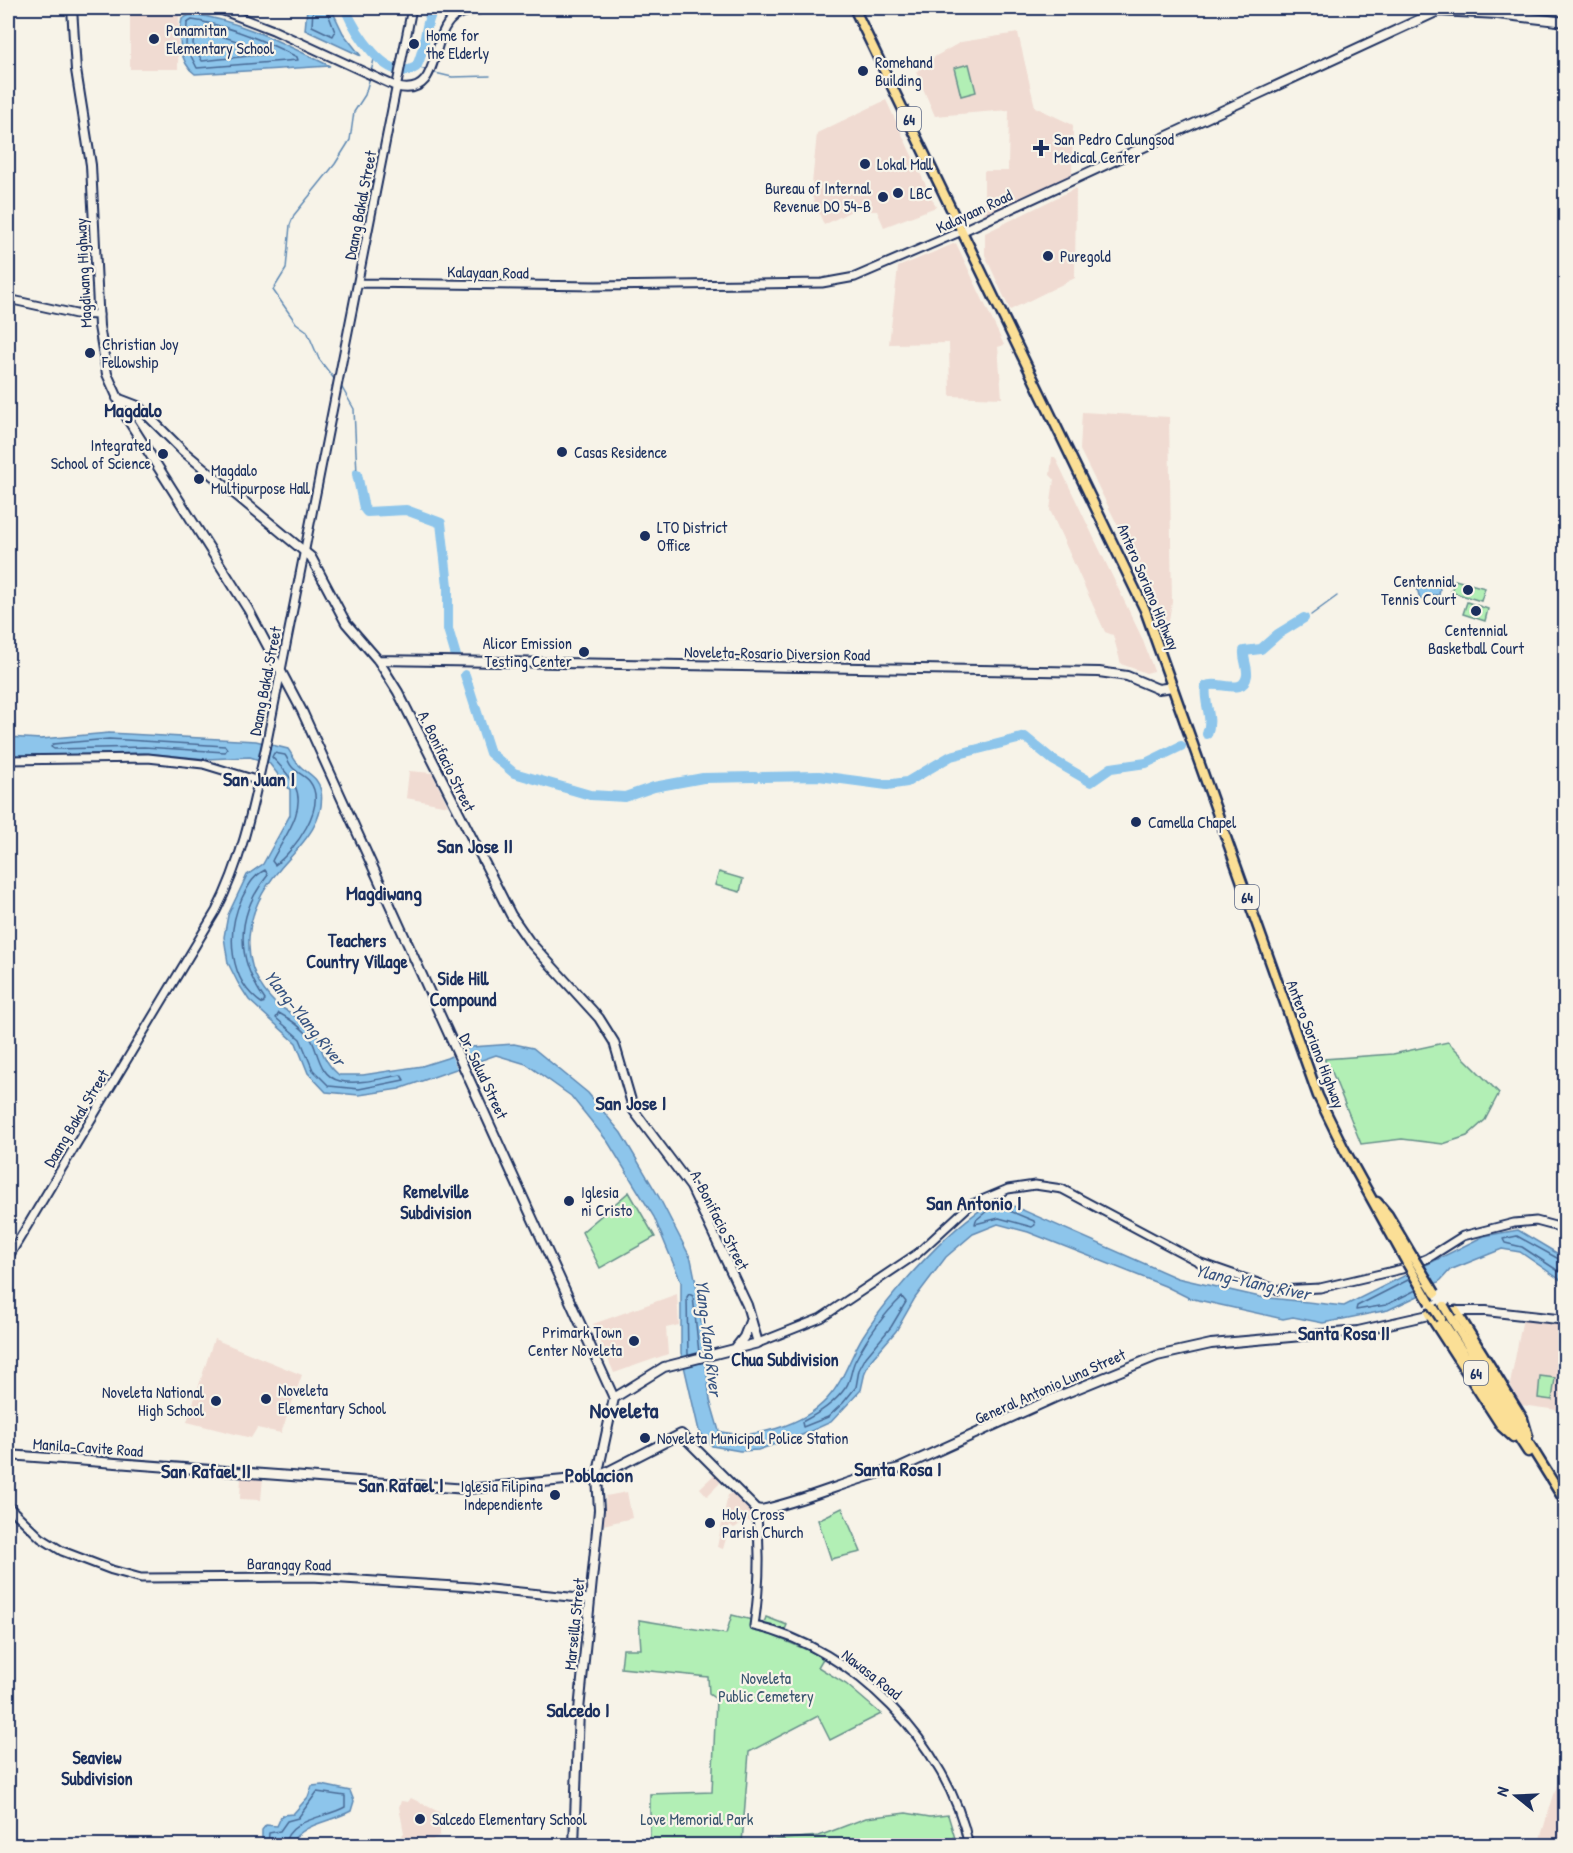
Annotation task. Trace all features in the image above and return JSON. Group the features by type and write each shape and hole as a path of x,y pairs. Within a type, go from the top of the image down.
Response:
{"main road":[{"name":"Magdiwang Highway","path":"72,8 76,70 91,165 104,364 117,398 248,609 281,670"},
{"name":"Antero Soriano Highway","path":"854,8 1145,610 1318,1096 1344,1149 1372,1197 1388,1215 1431,1308 1441,1319 1566,1503"},
{"name":"Kalayaan Road","path":"963,231 1438,11 1498,14 1566,22"},
{"name":"A. Bonifacio Street","path":"117,398 138,406 183,451 305,552 316,565 346,623 378,660 405,704 511,915 530,941 599,1018 614,1042 634,1111 691,1187 752,1318 758,1343"},
{"name":"Noveleta-Rosario Diversion Road","path":"378,660 1099,672 1127,676 1158,690 1173,687"},
{"name":"Dr. Salud Street","path":"281,670 457,1047 614,1398"},
{"name":"Antero Soriano Highway","path":"1411,1261 1444,1306 1454,1314 1529,1449"},
{"path":"1431,1308 1502,1427 1529,1449"},
{"name":"General Antonio Luna Street","path":"756,1509 799,1502 862,1476 900,1468 1054,1398 1157,1356 1211,1344 1358,1331 1431,1308 1454,1314 1486,1311 1566,1320"},
{"path":"734,1351 744,1337 752,1318"},
{"path":"597,1477 614,1398 658,1370 758,1343"},
{"path":"597,1477 681,1434 756,1509"},
{"name":"Manila-Cavite Road","path":"8,1455 447,1488 528,1485 597,1477"},
{"name":"Marseilla Street","path":"574,1845 579,1710 599,1510 597,1477"}],"street":[{"path":"216,8 273,30 397,87 418,86 430,72 442,33 450,20 462,13 498,8"},
{"name":"Daang Bakal Street","path":"8,1258 216,911 238,859 259,781 412,8"},
{"name":"Kalayaan Road","path":"358,284 596,286 822,284 855,277 963,231"},
{"path":"8,299 76,314 99,315"},
{"path":"8,760 148,758 203,764 259,781"},
{"path":"758,1343 821,1318 918,1253 970,1205 1008,1190 1035,1185 1062,1189 1202,1263 1278,1290 1320,1288 1402,1269 1428,1258 1463,1236 1498,1226 1536,1221 1566,1229"},
{"name":"Barangay Road","path":"8,1506 52,1546 85,1561 134,1577 312,1577 471,1587 590,1599"},
{"name":"Nawasa Road","path":"756,1509 760,1544 760,1586 754,1626 819,1650 891,1703 917,1737 953,1794 969,1845"}],"shaded area":[{"name":"Panamitan Elementary School","path":"130,8 179,10 178,69 130,69"},
{"path":"1018,33 1035,107 1073,125 1072,175 1007,206 984,214 984,171 1008,171 1009,110 935,116 916,72 936,56 961,42"},
{"name":"Lokal Mall","path":"886,100 936,207 884,227 877,211 871,211 867,203 824,225 811,194 817,133"},
{"path":"1076,188 1075,278 1010,310 985,255 985,233"},
{"path":"956,243 1004,345 998,347 1002,398 950,396 949,343 889,344 898,267"},
{"path":"1082,412 1169,417 1172,602 1168,626 1080,450"},
{"path":"1052,457 1055,457 1142,638 1154,671 1146,673 1121,664 1113,635 1105,632 1050,510 1054,479 1050,475"},
{"path":"409,771 432,773 448,806 406,798"},
{"name":"Primark Town Center Noveleta","path":"677,1294 679,1325 666,1328 668,1354 614,1373 593,1324"},
{"path":"1523,1318 1565,1325 1565,1411 1521,1405 1510,1384"},
{"path":"214,1339 302,1375 281,1433 257,1428 251,1438 187,1422"},
{"path":"717,1472 720,1483 707,1496 700,1488"},
{"path":"241,1476 263,1477 261,1500 240,1499"},
{"path":"738,1490 752,1509 756,1520 750,1522 747,1520 734,1528 730,1525 723,1549 717,1547 728,1495"},
{"path":"627,1492 632,1518 603,1525 606,1496"},
{"path":"1559,1779 1565,1781 1565,1845 1538,1845"},
{"name":"Salcedo Elementary School","path":"411,1798 441,1813 440,1835 425,1845 408,1845 402,1835 404,1833 399,1807 401,1801 408,1802"}],"green space":[{"path":"969,64 976,92 961,96 954,68"},
{"name":"Centennial Tennis Court","path":"1455,580 1485,588 1481,601 1451,592"},
{"name":"Centennial Basketball Court","path":"1467,602 1488,609 1485,621 1463,614"},
{"path":"719,872 743,879 740,892 715,885"},
{"path":"1448,1042 1499,1093 1485,1120 1467,1136 1443,1144 1402,1139 1361,1144 1332,1072 1324,1059 1393,1054"},
{"path":"629,1192 655,1237 600,1268 582,1232"},
{"path":"1540,1376 1555,1378 1552,1400 1538,1398"},
{"path":"842,1508 861,1552 831,1559 818,1520"},
{"name":"Noveleta Public Cemetery","path":"732,1615 760,1622 759,1630 824,1657 818,1667 846,1684 881,1714 830,1740 818,1716 749,1752 742,1843 819,1836 866,1818 906,1813 930,1817 948,1815 957,1845 650,1845 650,1794 712,1792 716,1699 709,1694 708,1677 621,1668 623,1649 641,1649 639,1620 726,1634"},
{"path":"766,1617 787,1625 783,1634 763,1626"}],"water":[{"path":"307,8 331,8 343,33 361,56 305,30"},
{"path":"191,14 245,28 330,66 195,74 186,63 180,41 182,19"},
{"path":"1435,580 1440,589 1439,595 1427,595 1423,600 1420,599 1417,588 1419,584 1426,586"},
{"path":"109,733 256,741 288,749 298,764 315,779 320,786 321,803 315,824 310,834 268,885 252,918 249,936 250,954 254,971 263,988 276,1004 317,1034 324,1056 339,1075 363,1075 422,1066 471,1047 514,1044 533,1048 588,1093 621,1133 659,1197 691,1259 698,1293 710,1400 719,1431 732,1434 761,1432 791,1423 817,1408 833,1392 863,1336 906,1280 964,1222 1000,1200 1177,1278 1260,1297 1344,1306 1484,1236 1518,1230 1565,1258 1565,1283 1520,1252 1502,1249 1450,1270 1441,1280 1420,1295 1388,1310 1323,1323 1293,1317 1283,1319 1189,1298 1165,1286 1028,1232 998,1224 973,1234 946,1257 915,1298 896,1331 871,1360 865,1372 861,1390 831,1422 758,1450 740,1451 712,1446 699,1431 681,1353 681,1282 654,1217 608,1142 571,1096 526,1064 496,1055 399,1089 359,1095 326,1092 308,1073 296,1043 249,1000 228,963 224,937 228,915 247,875 263,864 290,815 290,790 269,763 250,757 207,759 144,753 8,757 8,737 41,739"},
{"path":"322,1785 350,1791 354,1801 351,1811 302,1831 288,1845 262,1845 262,1830 266,1825 277,1826 282,1815 293,1814 308,1797 312,1786"}],"pier":[{"path":"465,1046 473,1064 458,1070 450,1053"}],"waterway":[{"path":"345,8 356,29 373,52 383,62 394,68 405,70 416,67 434,8"},
{"path":"371,72 375,55"},
{"path":"416,67 427,70"},
{"path":"431,72 452,77 490,76"},
{"path":"335,380 319,359 307,331 296,323 273,290 286,269 290,225 294,215 335,164 350,140 354,112 365,95 370,77"},
{"path":"341,386 354,409 357,474"},
{"path":"357,474 364,508 367,512 406,510 441,523 448,586 448,629 456,656"},
{"path":"1311,615 1337,596"},
{"path":"1207,734 1209,716 1206,686 1236,687 1241,685 1245,682 1247,675 1244,651 1261,649 1278,634 1304,618"},
{"path":"465,675 490,753 514,773 590,795 625,797 654,787 703,778 755,777"},
{"path":"762,777 819,776 887,785 907,782 951,756 1025,737 1053,760 1091,782 1111,768 1146,763 1181,746"}],"place":[{"name":"Panamitan Elementary School","path":"154,39"},
{"name":"Home for the Elderly","path":"414,44"},
{"name":"Romehand Building","path":"863,71"},
{"name":"San Pedro Calungsod Medical Center","path":"1041,148"},
{"name":"Lokal Mall","path":"865,164"},
{"name":"LBC","path":"898,193"},
{"name":"Bureau of Internal Revenue DO 54-B","path":"883,197"},
{"name":"Puregold","path":"1048,256"},
{"name":"Christian Joy Fellowship","path":"90,353"},
{"name":"Casas Residence","path":"562,452"},
{"name":"Integrated School of Science","path":"163,454"},
{"name":"Magdalo Multipurpose Hall","path":"199,479"},
{"name":"LTO District Office","path":"645,536"},
{"name":"Centennial Tennis Court","path":"1468,590"},
{"name":"Centennial Basketball Court","path":"1476,611"},
{"name":"Alicor Emission Testing Center","path":"584,652"},
{"name":"Camella Chapel","path":"1136,822"},
{"name":"Iglesia ni Cristo","path":"569,1201"},
{"name":"Primark Town Center Noveleta","path":"634,1341"},
{"name":"Noveleta Elementary School","path":"266,1399"},
{"name":"Noveleta National High School","path":"216,1401"},
{"name":"Noveleta Municipal Police Station","path":"645,1438"},
{"name":"Iglesia Filipina Independiente","path":"555,1495"},
{"name":"Holy Cross Parish Church","path":"710,1523"},
{"name":"Salcedo Elementary School","path":"420,1819"}],"district":[{"name":"Magdalo","path":"133,409"},
{"name":"San Juan I","path":"259,778"},
{"name":"San Jose II","path":"475,845"},
{"name":"Magdiwang","path":"384,892"},
{"name":"Teachers Country Village","path":"357,950"},
{"name":"Side Hill Compound","path":"463,988"},
{"name":"San Jose I","path":"631,1102"},
{"name":"Remelville Subdivision","path":"436,1201"},
{"name":"San Antonio I","path":"974,1202"},
{"name":"Santa Rosa II","path":"1344,1332"},
{"name":"Chua Subdivision","path":"785,1359"},
{"name":"Noveleta","path":"624,1410"},
{"name":"Santa Rosa I","path":"898,1468"},
{"name":"San Rafael II","path":"206,1470"},
{"name":"Poblacion","path":"599,1474"},
{"name":"San Rafael I","path":"401,1484"},
{"name":"Salcedo I","path":"578,1709"},
{"name":"Seaview Subdivision","path":"97,1767"}],"water label":[{"name":"Ylang-Ylang River","path":"305,1018"},
{"name":"Ylang-Ylang River","path":"1253,1282"},
{"name":"Ylang-Ylang River","path":"709,1338"}],"park label":[{"name":"Love Memorial Park","path":"697,1819"}]}
